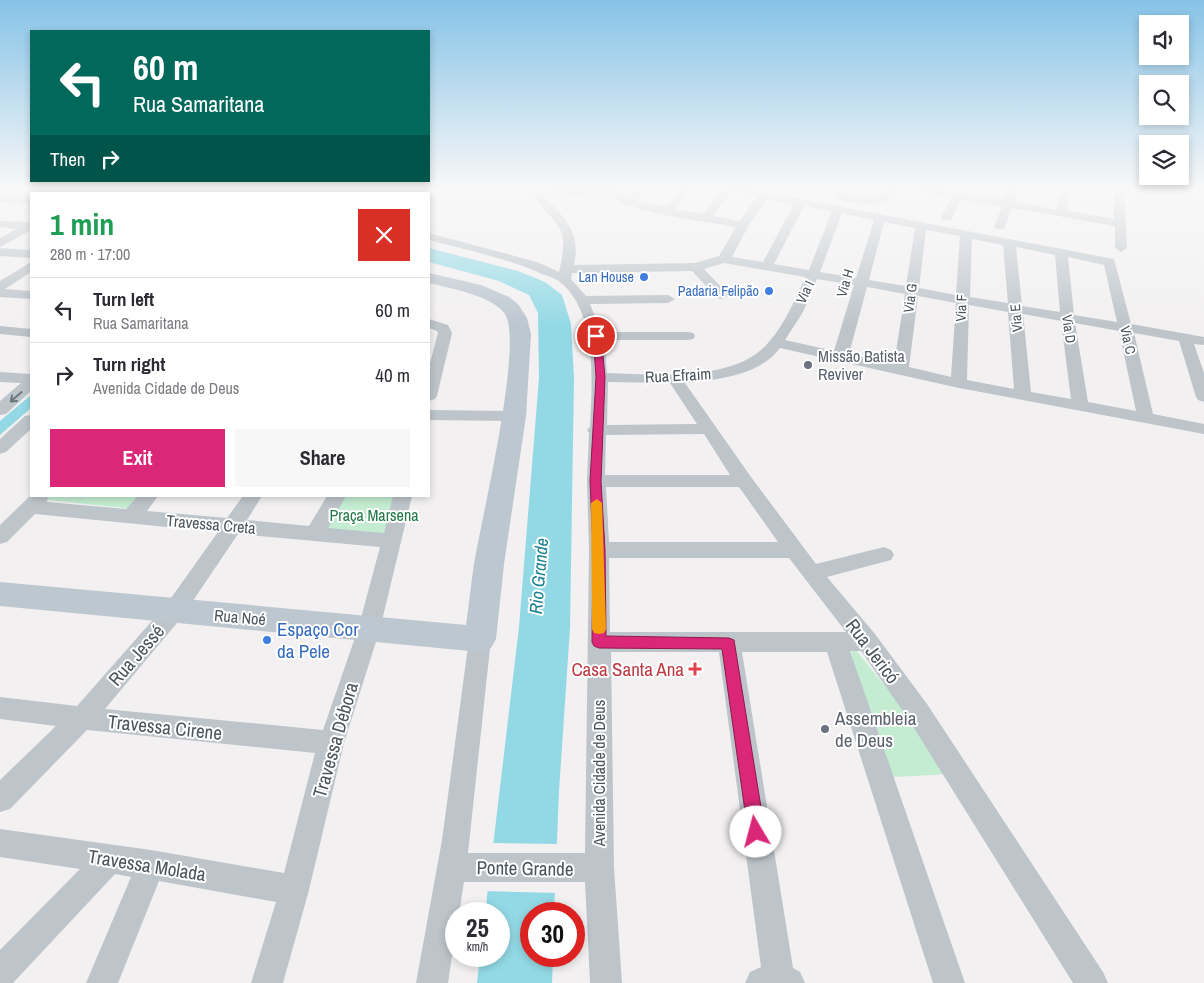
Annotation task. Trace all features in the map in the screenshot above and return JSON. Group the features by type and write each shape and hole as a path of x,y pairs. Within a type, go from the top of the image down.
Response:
{"street":[{"path":"0,243 14,235"},
{"path":"565,274 570,252 568,235"},
{"path":"724,259 737,235"},
{"path":"767,266 784,235"},
{"name":"Via I","path":"777,343 794,315 828,235"},
{"name":"Via H","path":"840,358 875,235"},
{"name":"Via G","path":"901,371 920,235"},
{"name":"Via F","path":"959,383 961,299 966,235"},
{"path":"975,235 1109,261"},
{"path":"1121,235 1121,248"},
{"path":"430,236 565,274 695,267 724,259 1204,341"},
{"name":"Via E","path":"1009,242 1023,395"},
{"path":"0,252 30,254"},
{"name":"Via D","path":"1061,252 1067,317 1080,406"},
{"name":"Via C","path":"1109,261 1112,264 1124,327 1146,419"},
{"path":"0,287 30,267"},
{"path":"695,267 722,295"},
{"name":"Avenida Cidade de Deus","path":"565,274 582,300 596,336 600,377 596,430 599,550 599,868 606,983"},
{"path":"430,278 474,289 502,301 511,308 517,318 521,334 514,416 489,564 452,867 432,983"},
{"path":"17,294 30,285"},
{"path":"0,293 30,295"},
{"path":"582,300 668,299"},
{"path":"430,392 445,333 443,328 433,324"},
{"path":"0,330 30,333"},
{"path":"596,336 688,336"},
{"path":"1185,338 1204,397"},
{"path":"777,343 959,383 1204,429"},
{"name":"Rua Efraim","path":"600,377 702,377 745,366 763,358 777,343"},
{"path":"0,377 30,379"},
{"name":"Rua Jericó","path":"674,378 744,481 810,573 867,641 918,712 1092,983"},
{"path":"0,410 30,384"},
{"path":"430,415 514,416"},
{"path":"0,448 27,428"},
{"path":"596,430 710,429"},
{"path":"596,481 744,481"},
{"path":"131,516 148,497"},
{"name":"Rua Jessé","path":"0,799 82,718 174,611 252,497"},
{"path":"315,533 336,497"},
{"name":"Travessa Débora","path":"267,983 294,890 331,743 369,629 403,497"},
{"path":"0,537 36,502"},
{"name":"Travessa Creta","path":"36,502 131,516 392,541"},
{"path":"599,550 794,550"},
{"path":"810,573 884,555"},
{"name":"Rua Noé","path":"0,594 480,639"},
{"path":"599,642 729,644 867,641"},
{"path":"835,642 949,983"},
{"path":"729,644 779,983"},
{"name":"Travessa Cirene","path":"0,708 331,743"},
{"name":"Travessa Molada","path":"0,843 151,865 294,890"},
{"path":"0,972 110,859"},
{"path":"102,983 151,865"},
{"name":"Ponte Grande","path":"452,867 599,868"},
{"path":"761,983 789,983"}],"green space":[{"path":"40,497 143,497 134,509 38,499"},
{"name":"Praça Marsena","path":"338,497 399,497 389,535 321,529"},
{"path":"850,643 899,703 949,774 877,778 859,704"}],"water":[{"name":"Rio Grande","path":"430,248 518,271 545,282 562,295 571,324 574,378 570,628 559,791 554,902 520,902 520,967 553,967 552,983 477,983 479,967 510,967 510,902 486,902 519,627 539,378 538,313 529,295 499,281 430,262"},
{"path":"30,396 30,409 0,435 0,421"}],"pier":[{"path":"491,843 559,844 558,893 485,891"}],"slow traffic":[{"path":"597,503 599,629"}],"place":[{"name":"Lan House","path":"644,277"},
{"name":"Padaria Felipão","path":"769,291"},
{"name":"Missão Batista Reviver","path":"808,365"},
{"name":"Espaço Cor da Pele","path":"267,640"},
{"name":"Casa Santa Ana","path":"695,669"},
{"name":"Assembleia de Deus","path":"825,729"}],"route":[{"path":"596,336 600,377 596,430 599,642 729,644 756,832"}]}
